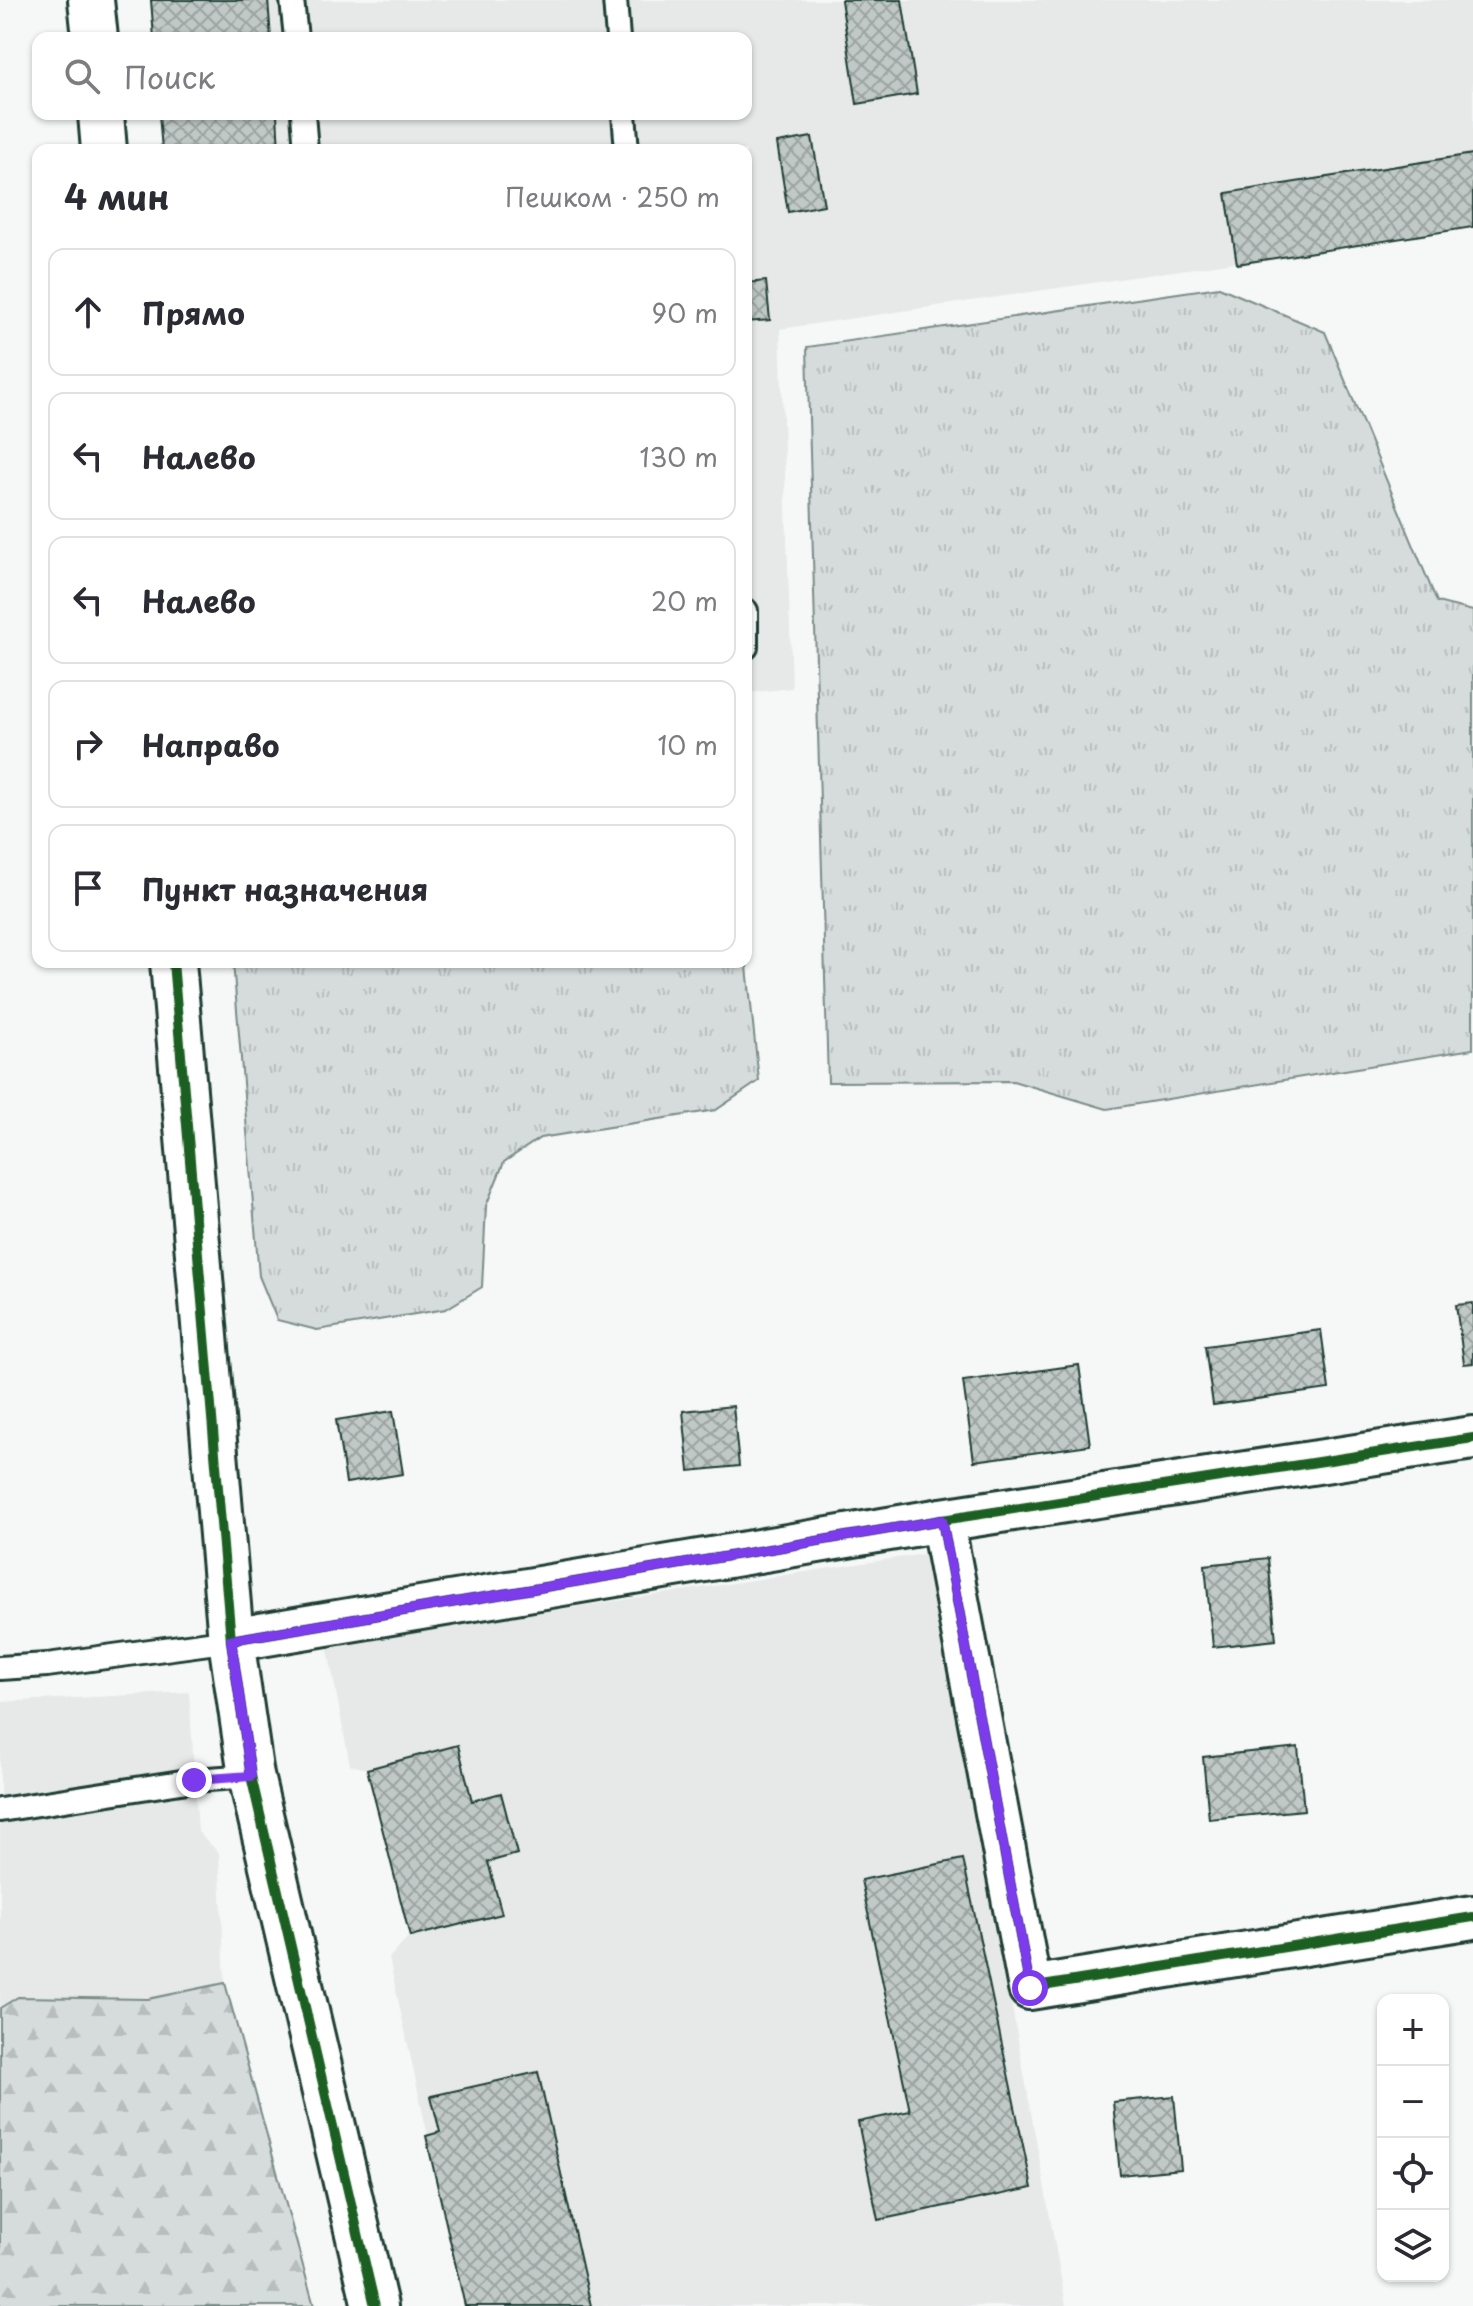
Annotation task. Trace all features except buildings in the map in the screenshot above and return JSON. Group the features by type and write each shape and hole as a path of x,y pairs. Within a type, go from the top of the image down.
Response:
{"street":[{"path":"91,0 94,32"},
{"path":"102,120 104,144"},
{"path":"174,968 231,1640 251,1776 375,2306"},
{"path":"231,1640 942,1520 1473,1438"},
{"path":"942,1520 1030,1988 1473,1917"}],"lane":[{"path":"292,0 295,32"},
{"path":"615,0 618,32"},
{"path":"304,120 306,144"},
{"path":"624,120 626,144"},
{"path":"0,1668 47,1665 231,1640"},
{"path":"0,1810 194,1780 251,1776"}],"shaded area":[{"path":"151,0 1473,0 1473,227 780,329 792,688 752,692 752,144 162,144 160,120 752,120 752,32 154,32"},
{"path":"930,1553 1066,2306 465,2306 389,1958 410,1936 367,1769 350,1765 327,1645"},
{"path":"189,1692 198,1832 219,1853 225,1983 148,1999 19,1997 0,2008 0,1702"}],"green space":[{"path":"1219,287 1325,332 1437,602 1473,611 1473,1049 1107,1109 1013,1081 828,1082 807,347"},
{"path":"233,968 747,968 759,1081 716,1110 540,1138 504,1162 486,1206 482,1287 446,1309 317,1330 277,1320 259,1276"},
{"path":"225,1983 314,2306 0,2306 0,2008 18,1997 148,1999"}],"cycle path":[{"path":"174,968 231,1640 251,1776 375,2306"},
{"path":"231,1640 942,1520 1473,1438"},
{"path":"942,1520 1030,1988 1473,1917"}],"route":[{"path":"194,1780 251,1776 231,1640 942,1520 1030,1988"}]}
